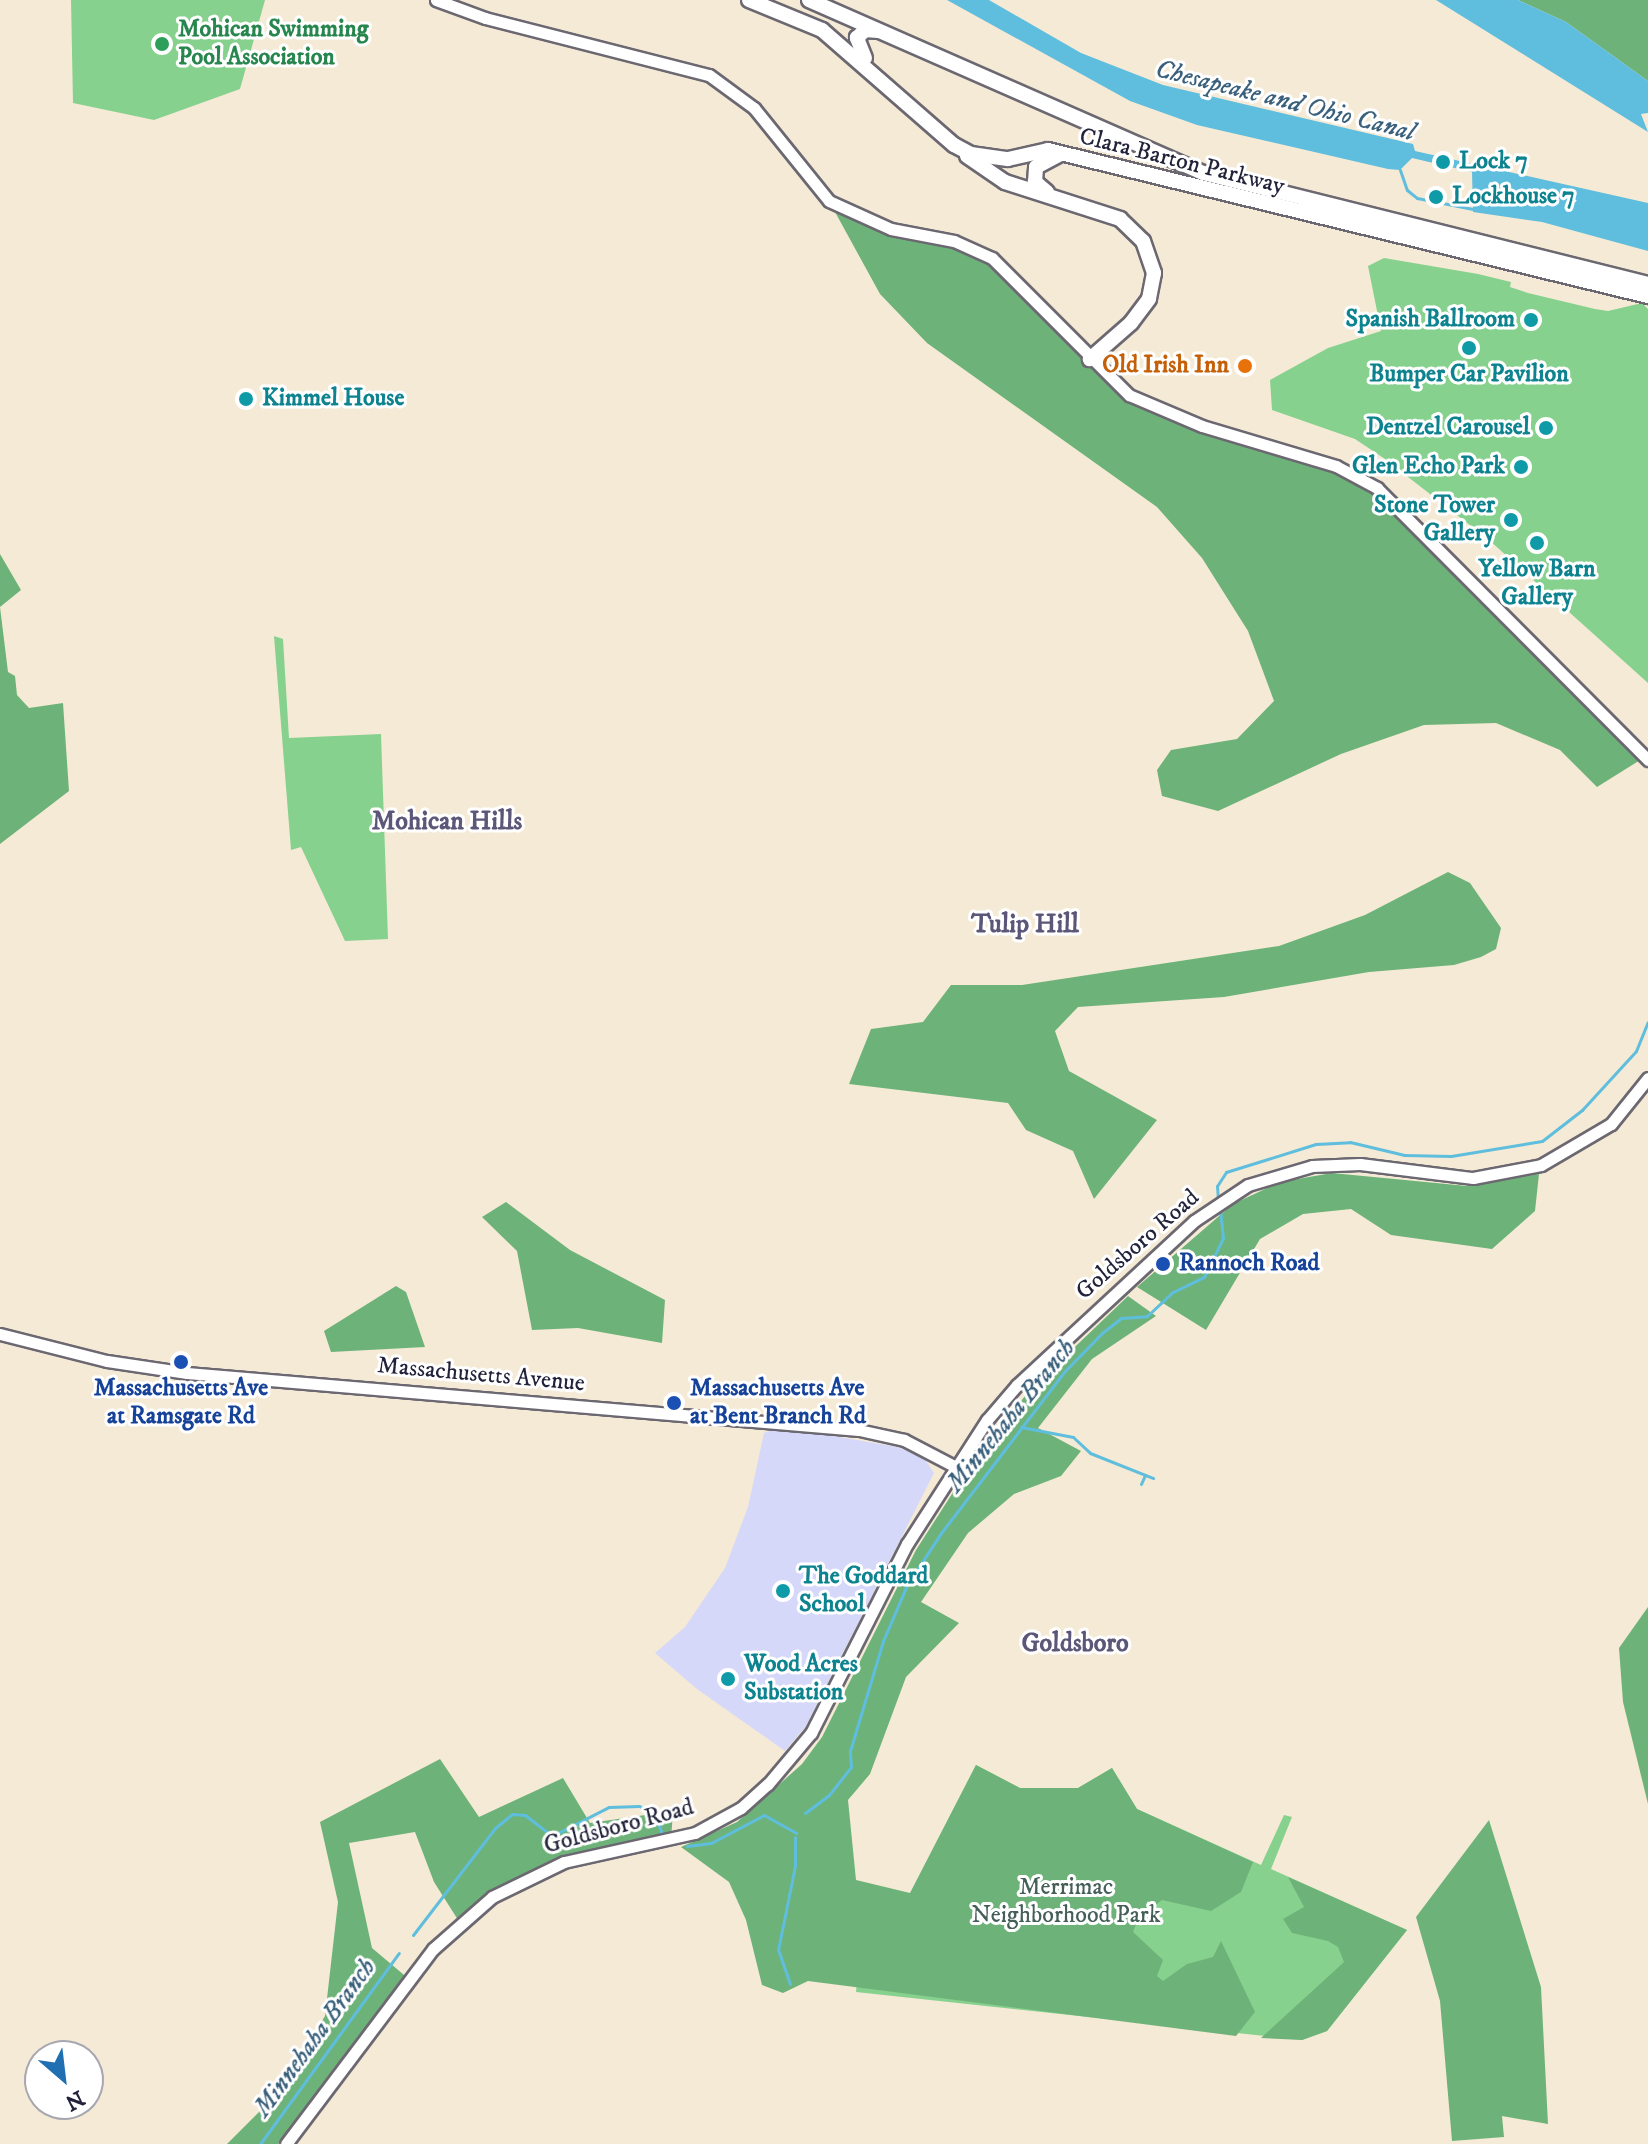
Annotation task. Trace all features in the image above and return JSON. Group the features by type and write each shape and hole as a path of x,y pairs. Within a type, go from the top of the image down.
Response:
{"highway":[{"name":"Clara Barton Parkway","path":"749,0 822,30 875,71 954,145 994,159 1039,150 1064,154 1648,296"},
{"name":"Clara Barton Parkway","path":"809,0 888,32 1203,173 1384,222 1648,284"},
{"path":"875,71 857,38 869,29 888,32"},
{"path":"954,145 996,177 1120,219 1143,241 1152,262 1153,284 1142,310 1090,359"},
{"path":"1058,198 1039,188 1034,173 1039,162 1064,154"},
{"path":"1203,173 1286,188"},
{"path":"1356,207 1384,222"}],"main road":[{"path":"436,0 485,18 709,75 754,108 829,201 891,229 954,241 992,258 1024,284 1090,359 1129,395 1171,415 1336,466 1377,488 1648,760"},
{"name":"Goldsboro Road","path":"286,2144 433,1949 492,1897 564,1862 695,1833 741,1808 768,1784 816,1725 907,1544 954,1466 1017,1385 1219,1203 1259,1181 1312,1166 1360,1164 1473,1178 1529,1169 1599,1134 1648,1078"},
{"name":"Massachusetts Avenue","path":"0,1334 107,1361 187,1373 859,1430 904,1440 954,1466"}],"shaded area":[{"path":"781,1427 898,1447 924,1458 934,1473 806,1726 785,1751 697,1689 655,1653 685,1627 725,1568 748,1507 764,1433"}],"green space":[{"name":"Mohican Swimming Pool Association","path":"71,0 265,0 240,89 154,120 73,103"},
{"path":"1518,0 1648,0 1648,81 1566,22"},
{"path":"829,201 858,217 954,241 992,258 1129,395 1171,415 1336,466 1377,488 1645,757 1597,787 1560,750 1496,723 1424,725 1341,754 1218,811 1162,796 1157,770 1171,750 1237,739 1274,701 1248,631 1202,558 1157,507 927,343 880,294"},
{"name":"Glen Echo Park","path":"1384,258 1478,274 1511,282 1510,287 1528,293 1595,309 1608,311 1642,303 1648,309 1648,683 1489,540 1385,459 1355,439 1272,410 1270,380 1328,348 1381,331 1368,266"},
{"path":"0,554 21,590 0,607"},
{"path":"0,607 8,672 15,676 17,695 29,708 63,703 69,791 0,844"},
{"path":"274,636 283,639 289,738 381,734 388,939 345,941 301,847 291,850"},
{"path":"1448,872 1470,883 1501,928 1496,949 1481,957 1454,965 1369,972 1224,997 1078,1007 1055,1031 1069,1071 1157,1120 1094,1199 1073,1151 1026,1130 1008,1103 849,1084 871,1029 923,1022 951,985 1022,985 1279,946 1365,915"},
{"path":"1332,1173 1467,1186 1539,1174 1535,1211 1492,1249 1391,1235 1351,1209 1303,1214 1260,1239 1206,1330 1137,1287 1233,1204 1280,1182"},
{"path":"506,1202 570,1250 665,1300 662,1343 578,1328 532,1330 517,1251 482,1217"},
{"path":"396,1286 406,1292 425,1347 331,1352 324,1331"},
{"path":"1128,1296 1156,1316 1092,1359 1038,1428 1081,1451 1061,1476 1014,1494 968,1533 921,1602 959,1623 906,1677 870,1774 848,1800 856,1880 910,1893 976,1765 1020,1788 1078,1788 1112,1768 1137,1809 1253,1862 1241,1892 1211,1911 1162,1900 1138,1919 1133,1932 1163,1960 1157,1976 1163,1981 1187,1964 1213,1957 1221,1941 1255,2012 1236,2036 808,1981 783,1993 762,1985 746,1920 729,1882 681,1847 737,1822 802,1764 822,1737 916,1550 975,1458 1029,1391"},
{"path":"1648,1607 1648,1804 1623,1702 1619,1648"},
{"path":"440,1759 479,1817 563,1778 590,1823 673,1811 671,1840 542,1869 460,1923 434,1882 415,1832 349,1843 372,1948 410,1980 278,2144 227,2144 279,2092 325,2016 338,1902 320,1822"},
{"name":"Merrimac Neighborhood Park","path":"976,1765 1020,1788 1078,1788 1112,1768 1137,1809 1261,1865 1284,1815 1292,1817 1271,1869 1407,1930 1327,2031 1302,2040 856,1992 860,1947 910,1894"},
{"path":"1489,1820 1541,1987 1548,2124 1502,2116 1504,2137 1452,2141 1440,2001 1416,1917"},
{"path":"1288,1877 1407,1930 1327,2031 1302,2040 1261,2038 1344,1962 1338,1947 1328,1941 1292,1933 1283,1919 1304,1907"}],"water":[{"path":"947,0 989,0 1081,53 1163,85 1413,144 1415,151 1648,203 1648,251 1542,222 1473,212 1472,172 1412,158 1400,170 1388,169 1197,125 1130,101"},
{"path":"1436,0 1518,0 1566,22 1648,81 1648,113 1641,114 1648,132"}],"waterway":[{"path":"1400,170 1407,190 1417,198 1473,209"},
{"name":"Minnehaha Branch","path":"1218,1200 1217,1186 1226,1172 1316,1144 1350,1142 1404,1155 1451,1156 1542,1141 1582,1110 1636,1051 1648,1022"},
{"name":"Minnehaha Branch","path":"805,1813 829,1795 851,1767 850,1751 883,1641 907,1585 941,1533 1065,1371 1102,1333 1121,1318 1147,1316 1173,1292 1204,1277 1223,1238 1220,1208"},
{"path":"1021,1427 1073,1437 1090,1453 1153,1478"},
{"path":"1141,1484 1145,1475"},
{"name":"Minnehaha Branch","path":"413,1935 495,1828 512,1814 525,1815 552,1836 609,1807 639,1806 655,1813 661,1832"},
{"name":"Minnehaha Branch","path":"687,1846 711,1843 764,1815 796,1833"},
{"path":"790,1984 778,1950 795,1866 795,1837"},
{"name":"Minnehaha Branch","path":"260,2144 399,1953"}],"place":[{"name":"Mohican Swimming Pool Association","path":"162,44"},
{"name":"Lock 7","path":"1443,162"},
{"name":"Lockhouse 7","path":"1436,197"},
{"name":"Spanish Ballroom","path":"1531,320"},
{"name":"Bumper Car Pavilion","path":"1469,348"},
{"name":"Old Irish Inn","path":"1245,366"},
{"name":"Kimmel House","path":"246,399"},
{"name":"Dentzel Carousel","path":"1546,428"},
{"name":"Glen Echo Park","path":"1521,467"},
{"name":"Stone Tower Gallery","path":"1511,520"},
{"name":"Yellow Barn Gallery","path":"1537,543"},
{"name":"Rannoch Road","path":"1163,1264"},
{"name":"Massachusetts Ave at Ramsgate Rd","path":"181,1362"},
{"name":"Massachusetts Ave at Bent Branch Rd","path":"674,1403"},
{"name":"The Goddard School","path":"783,1591"},
{"name":"Wood Acres Substation","path":"728,1679"}],"district":[{"name":"Mohican Hills","path":"447,822"},
{"name":"Tulip Hill","path":"1025,925"},
{"name":"Goldsboro","path":"1075,1644"}],"water label":[{"name":"Chesapeake and Ohio Canal","path":"1285,101"}]}
